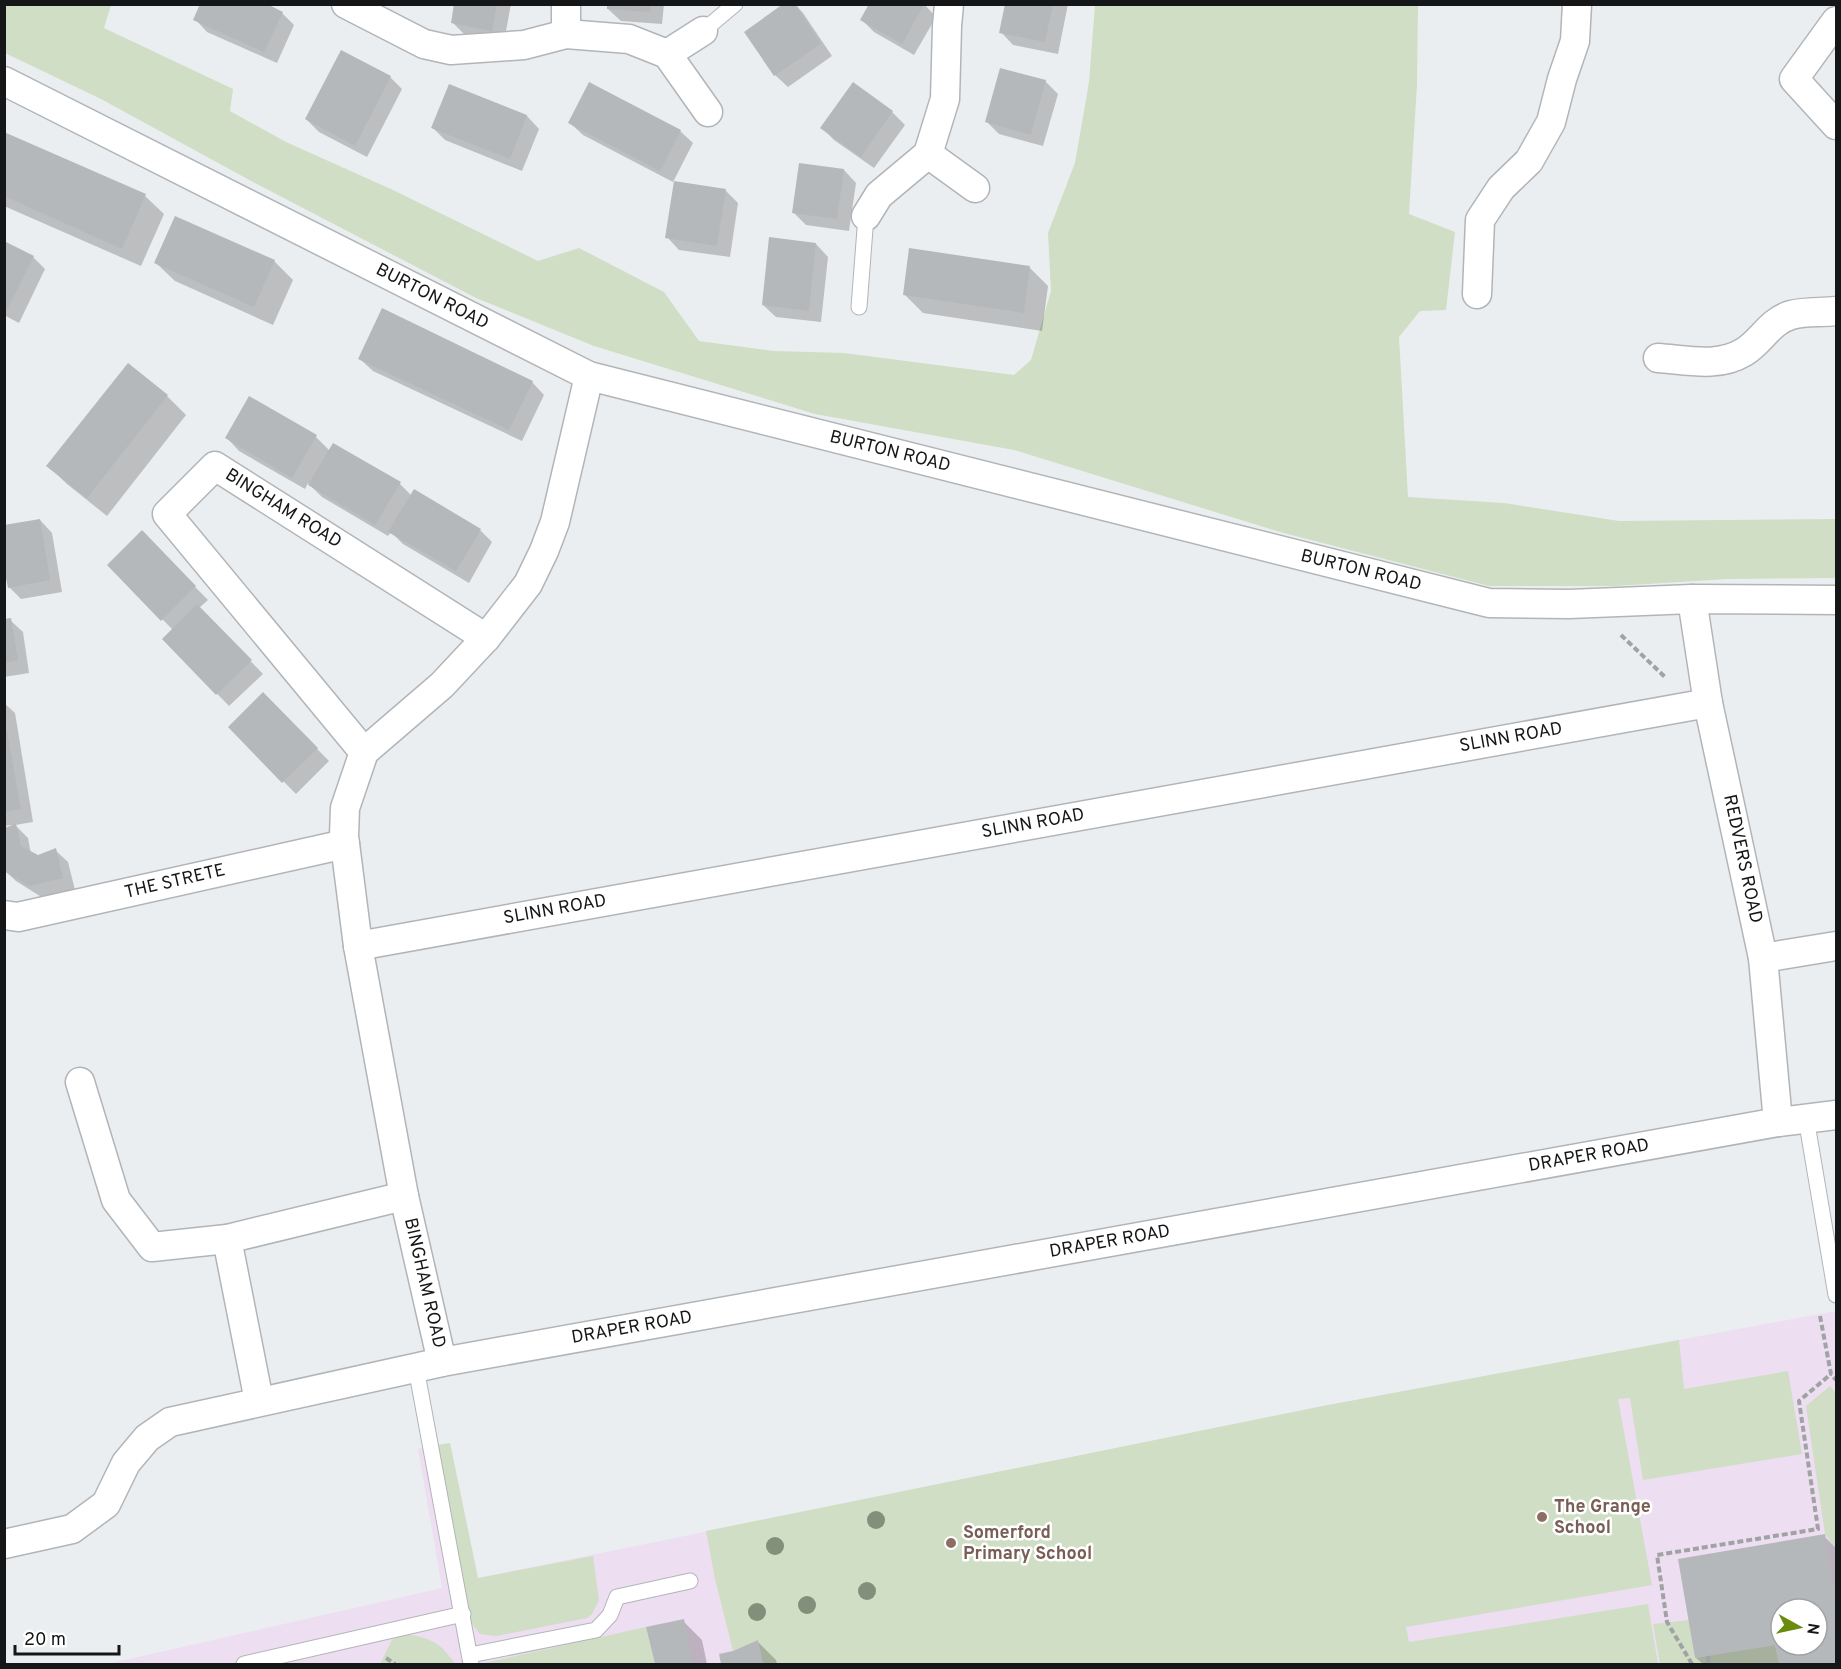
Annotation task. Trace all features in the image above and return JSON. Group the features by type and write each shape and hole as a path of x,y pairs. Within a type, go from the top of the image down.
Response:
{"street":[{"path":"346,4 424,44 452,50 524,45 566,34 629,39 667,54 708,112"},
{"path":"566,4 566,34"},
{"path":"866,216 879,195 928,154 945,99 949,4"},
{"path":"1477,294 1480,220 1500,188 1529,161 1551,122 1575,41 1577,4"},
{"path":"1836,21 1794,80 1836,125"},
{"path":"667,54 703,31"},
{"name":"BURTON ROAD","path":"4,81 589,376 1489,603 1569,604 1692,599 1836,600"},
{"path":"928,154 975,188"},
{"path":"1658,358 1719,362 1745,352 1769,327 1788,315 1836,311"},
{"path":"364,752 442,685 486,639 528,584 555,522 589,376"},
{"name":"BINGHAM ROAD","path":"4,1544 72,1529 106,1504 126,1463 147,1438 170,1422 429,1365 404,1196 358,946 345,844 345,808 364,752 167,514 215,466 486,639"},
{"name":"REDVERS ROAD","path":"1692,599 1708,703 1763,958 1792,1120"},
{"name":"SLINN ROAD","path":"358,946 1708,703"},
{"name":"THE STRETE","path":"4,915 18,917 345,844"},
{"path":"1763,958 1836,946"},
{"path":"80,1082 117,1200 153,1247 227,1239 404,1196"},
{"name":"DRAPER ROAD","path":"429,1365 1792,1120 1836,1115"},
{"path":"227,1239 259,1401"}],"lane":[{"path":"703,31 735,4"},
{"path":"859,307 866,216"},
{"path":"1792,1120 1836,1295"},
{"path":"429,1365 470,1660 596,1630 610,1615 617,1597 690,1581"},
{"path":"244,1665 463,1614"}],"path":[{"path":"1616,630 1667,679 1672,709"},
{"path":"1692,1665 1666,1622 1657,1555 1818,1529 1799,1401 1831,1374"},
{"path":"1708,1656 1709,1665"}],"shaded area":[{"path":"1836,1311 1836,1664 107,1664 442,1588 418,1449 450,1443 478,1578 1323,1406"}],"green space":[{"path":"4,5 111,5 104,28 233,89 230,111 286,142 393,190 538,261 579,248 664,292 699,341 774,351 844,353 1014,375 1031,360 1051,291 1048,233 1075,163 1089,82 1095,5 1418,5 1417,85 1409,214 1455,232 1446,310 1420,311 1399,337 1408,497 1504,503 1619,521 1836,519 1836,578 1728,579 1615,586 1489,586 1280,532 1014,450 815,414 594,346 476,298 253,182 101,99 5,53"},
{"path":"1679,1340 1684,1389 1788,1371 1802,1454 1643,1480 1630,1398 1618,1399 1652,1585 1406,1627 1409,1642 1648,1604 1658,1664 763,1664 758,1640 733,1651 706,1531 1323,1406"},
{"path":"1830,1386 1836,1393 1836,1546 1825,1534 1806,1406"},
{"path":"450,1443 478,1578 593,1556 599,1600 592,1614 587,1618 496,1636 480,1634 470,1616 437,1445"},
{"path":"1689,1620 1695,1658 1769,1646 1769,1657 1778,1657 1779,1664 1660,1664 1653,1624"},
{"path":"646,1627 655,1664 480,1664"},
{"path":"404,1634 434,1642 455,1664 380,1664 392,1640"}],"building":[{"path":"200,4 267,4 283,12 264,52 193,20"},
{"path":"454,4 497,4 492,31 451,23"},
{"path":"607,4 651,4 650,12 607,9"},
{"path":"783,4 795,4 821,44 774,76 744,32"},
{"path":"869,4 924,4 902,44 860,20"},
{"path":"1005,4 1053,4 1045,42 999,33"},
{"path":"341,50 391,76 355,146 305,119"},
{"path":"1000,68 1046,80 1031,135 985,122"},
{"path":"589,82 681,130 660,171 568,123"},
{"path":"853,82 893,111 861,157 820,128"},
{"path":"449,84 527,115 510,159 431,128"},
{"path":"4,132 146,194 122,249 4,196"},
{"path":"799,163 844,169 837,219 792,213"},
{"path":"674,181 726,189 717,246 665,238"},
{"path":"175,216 275,260 254,307 154,263"},
{"path":"769,237 816,243 809,311 762,305"},
{"path":"4,241 34,256 6,311 4,311"},
{"path":"909,248 1030,266 1024,313 903,295"},
{"path":"382,308 533,381 509,430 358,359"},
{"path":"128,363 168,395 87,498 46,466"},
{"path":"249,396 317,435 292,478 225,438"},
{"path":"333,443 401,482 375,525 308,485"},
{"path":"414,489 481,529 456,571 388,532"},
{"path":"40,519 50,580 8,588 4,568 4,525"},
{"path":"142,530 196,586 161,621 107,565"},
{"path":"197,604 252,660 216,695 162,639"},
{"path":"11,618 18,660 4,663 4,619"},
{"path":"263,692 318,748 282,783 228,727"},
{"path":"4,715 21,809 4,812"},
{"path":"16,824 21,846 38,855 56,848 63,878 29,886 4,871 4,828"},
{"path":"1825,1534 1836,1605 1836,1664 1779,1664 1778,1657 1829,1657 1829,1597 1769,1597 1769,1646 1695,1658 1678,1559"},
{"path":"684,1619 693,1664 655,1664 646,1627"},
{"path":"758,1640 763,1664 721,1664 719,1654 733,1651"}],"place":[{"name":"The Grange School","path":"1542,1517"},
{"name":"Somerford Primary School","path":"951,1543"}]}
